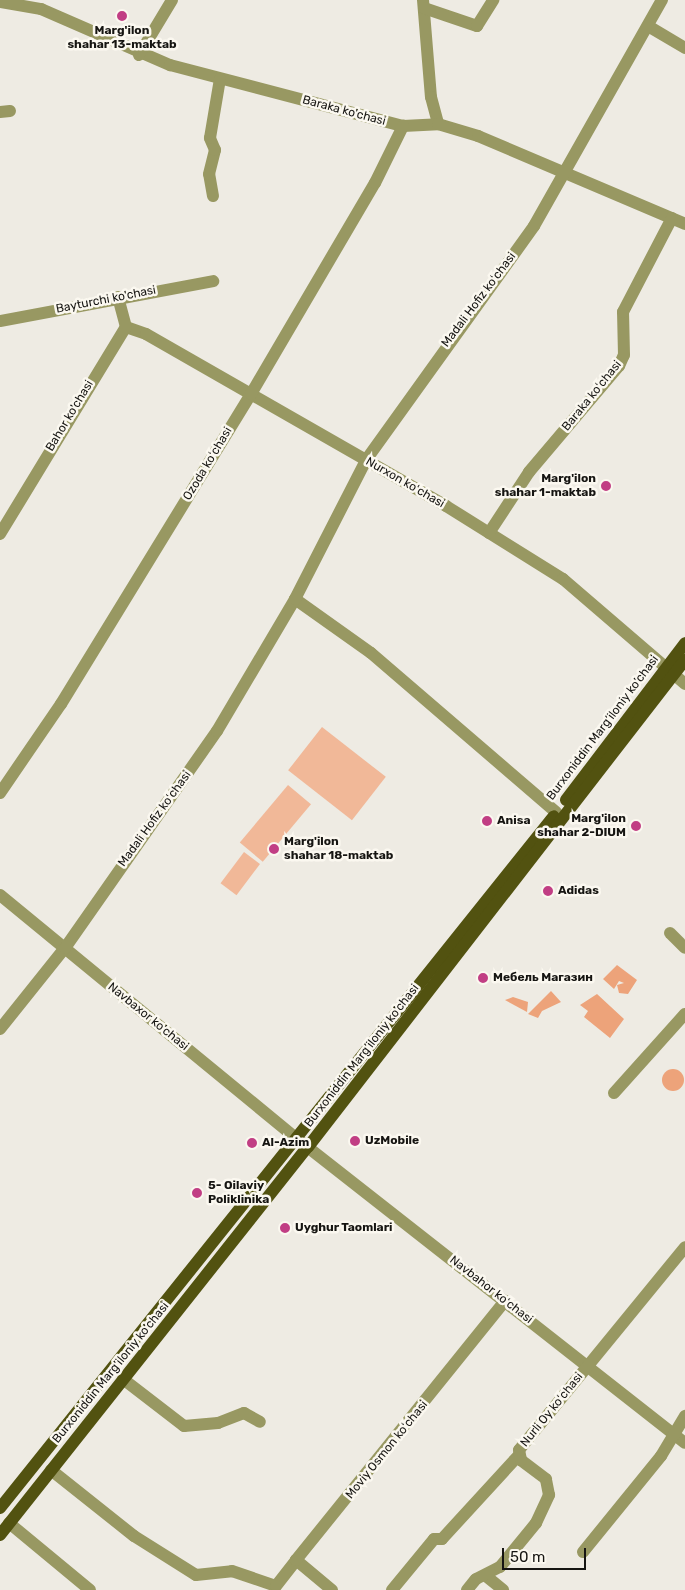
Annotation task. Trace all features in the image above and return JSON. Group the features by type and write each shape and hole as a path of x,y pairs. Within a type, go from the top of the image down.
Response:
{"main road":[{"name":"Burxoniddin Marg’iloniy ko’chasi","path":"0,1535 308,1147 670,671 685,643"},
{"name":"Burxoniddin Marg’iloniy ko’chasi","path":"0,1508 556,812 670,671 685,660"}],"street":[{"path":"139,55 172,0"},
{"path":"438,124 431,97 424,4 477,26 493,0"},
{"name":"Madali Hofiz koʻchasi","path":"0,1029 64,948 217,731 295,599 366,460 534,226 662,0"},
{"name":"Baraka ko'chasi","path":"0,2 41,9 139,55 220,79 403,126 438,124 566,170 685,224"},
{"path":"648,26 685,48"},
{"path":"213,196 208,174 215,150 210,138 220,79"},
{"name":"Ozoda koʻchasi","path":"0,793 61,704 251,394 374,183 403,126"},
{"name":"Baraka koʻchasi","path":"489,533 529,472 619,366 624,355 624,312 672,218"},
{"name":"Bayturchi ko'chasi","path":"0,321 118,297 212,281"},
{"path":"118,297 126,327"},
{"name":"Nurxon koʻchasi","path":"126,327 146,334 489,533 603,609 685,684"},
{"name":"Bahor ko'chasi","path":"0,534 126,327"},
{"path":"295,599 371,653 556,812"},
{"name":"Navbaxor ko’chasi","path":"0,895 296,1138"},
{"path":"670,933 685,948"},
{"path":"614,1093 685,1014"},
{"name":"Navbahor koʻchasi","path":"296,1138 588,1365 685,1443"},
{"name":"Nurli Oy koʻchasi","path":"467,1590 500,1567 536,1523 549,1495 546,1479 518,1456 588,1365 685,1247"},
{"name":"Moviy Osmon koʻchasi","path":"51,1470 134,1536 196,1575 232,1571 276,1586 505,1301"},
{"path":"124,1379 184,1426 218,1423 244,1413 260,1422"},
{"path":"583,1552 661,1456 672,1432 685,1416"},
{"path":"392,1590 434,1539 442,1539 518,1456"},
{"path":"9,1523 90,1590"},
{"path":"296,1560 332,1590"},
{"path":"486,1576 503,1590"}],"shaded area":[{"path":"322,727 386,777 352,820 288,770"},
{"path":"288,785 311,804 263,862 240,842"},
{"path":"244,852 260,864 237,895 221,883"},
{"path":"617,965 637,980 628,994 619,993 617,985 624,983 619,981 614,989 603,979"},
{"path":"551,991 561,1002 542,1011 538,1018 528,1014"},
{"path":"597,994 624,1019 610,1038 584,1017 588,1011 580,1005"},
{"path":"513,997 528,1002 527,1012 505,1000"},
{"path":"673,1069 681,1072 684,1080 681,1088 673,1091 665,1088 662,1080 665,1072"}],"place":[{"name":"Marg'ilon shahar 13-maktab","path":"122,16"},
{"name":"Marg'ilon shahar 1-maktab","path":"606,486"},
{"name":"Anisa","path":"487,821"},
{"name":"Marg'ilon shahar 2-DIUM","path":"636,826"},
{"name":"Marg'ilon shahar 18-maktab","path":"274,849"},
{"name":"Adidas","path":"548,891"},
{"name":"Мебель Магазин","path":"483,978"},
{"name":"UzMobile","path":"355,1141"},
{"name":"Al-Azim","path":"252,1143"},
{"name":"5- Oilaviy Poliklinika","path":"197,1193"},
{"name":"Uyghur Taomlari","path":"285,1228"}]}
